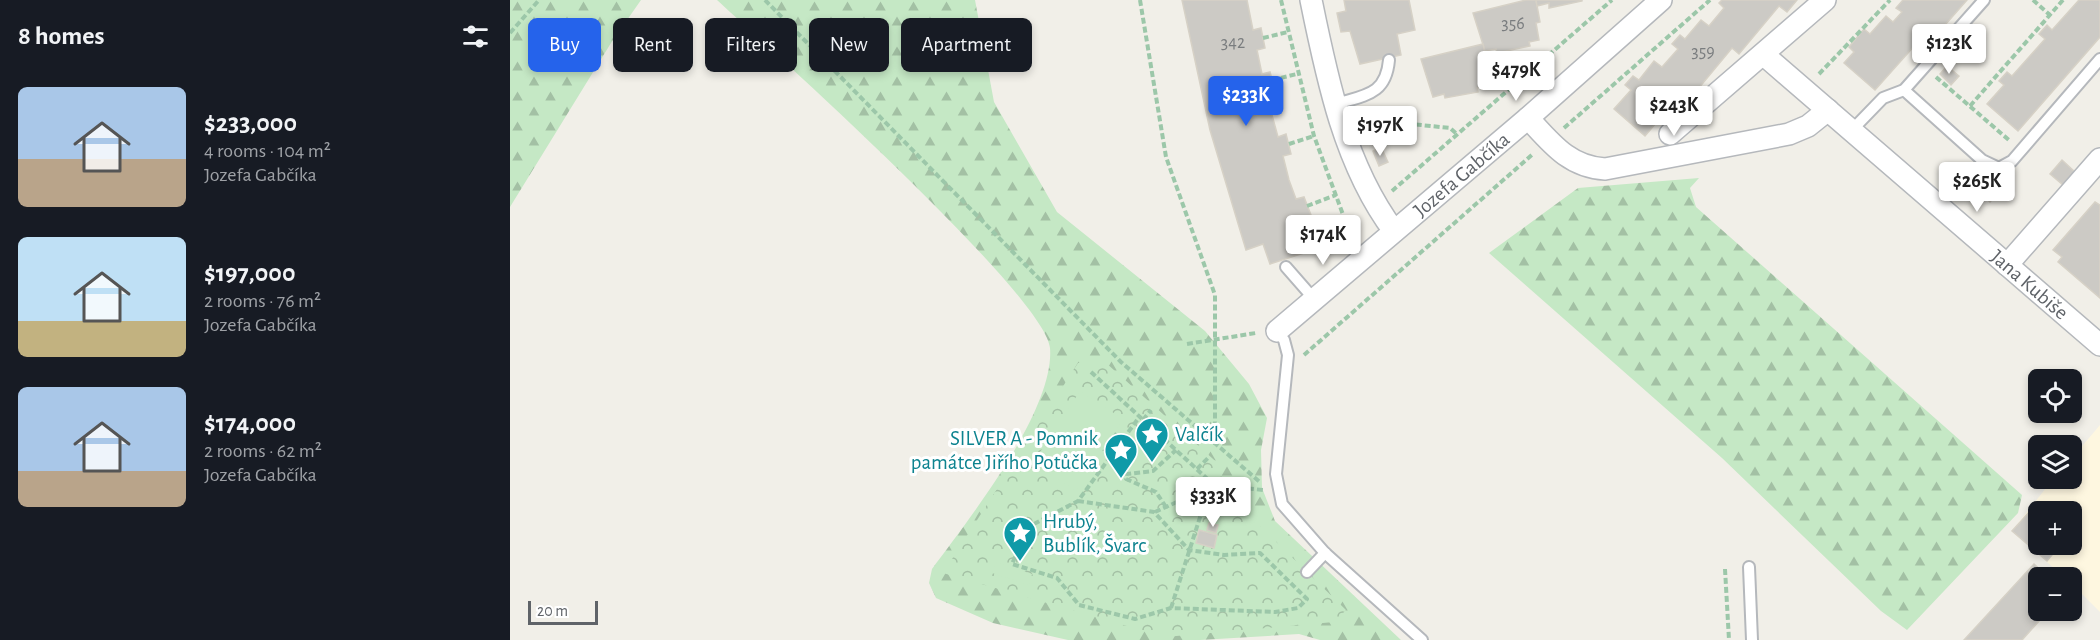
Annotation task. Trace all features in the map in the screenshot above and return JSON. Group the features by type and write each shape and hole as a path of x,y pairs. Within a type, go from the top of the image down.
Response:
{"street":[{"name":"Jozefa Gabčíka","path":"1311,0 1338,110 1375,205 1394,231"},
{"name":"Jozefa Gabčíka","path":"1269,331 1314,299 1528,118 1661,0"},
{"path":"1670,134 1764,55 1824,0"},
{"name":"Jana Kubiše","path":"1764,55 2100,345"},
{"path":"1528,118 1566,157 1591,168 1623,167 1789,134 1808,126 1828,110"},
{"path":"2007,265 2100,159"}],"lane":[{"path":"1852,130 1883,98 1904,90 1984,0"},
{"path":"1904,90 1991,165 1999,168 2006,165 2021,150 2100,59"},
{"path":"1338,110 1377,90 1385,82 1389,60"},
{"path":"1286,267 1314,299"},
{"path":"1269,331 1287,347 1287,370 1276,474 1279,493 1290,516 1325,553 1422,640"},
{"path":"1307,572 1325,553"},
{"path":"1749,567 1752,640"}],"path":[{"path":"510,33 539,0"},
{"path":"765,0 1121,362 1271,491 1214,484 1091,372"},
{"path":"1140,0 1166,157 1215,296 1215,445"},
{"path":"1281,0 1297,74 1314,136 1354,246"},
{"path":"1375,205 1612,0"},
{"path":"1287,370 1710,0"},
{"path":"1804,90 1890,0"},
{"path":"2033,0 2050,15"},
{"path":"1970,106 2063,0"},
{"path":"1263,38 1288,32"},
{"path":"1924,67 2021,150"},
{"path":"1272,80 1297,74"},
{"path":"1338,110 1450,128 1458,135"},
{"path":"1289,144 1314,136"},
{"path":"1308,206 1336,195"},
{"path":"1187,344 1269,331"},
{"path":"1151,410 1122,439 1078,501 1028,527 1012,564 1057,578 1078,605 1135,619 1171,608 1275,612 1298,608 1307,599 1260,553 1224,555 1190,550 1154,512"},
{"path":"1114,434 1122,439"},
{"path":"1166,507 1156,492 1126,480 1127,474 1153,471 1176,450"},
{"path":"1197,469 1208,458"},
{"path":"1078,501 1154,512 1209,489 1214,484"},
{"path":"1171,608 1209,489"},
{"path":"1725,569 1729,640"}],"shaded area":[{"path":"2100,425 2100,612 2082,594 2082,567 2053,567 2039,555 2082,555 2082,501 2036,501 2045,489 2082,489 2082,446"},
{"path":"2028,511 2028,545 2012,531"}],"green space":[{"path":"510,0 641,0 628,18 613,18 613,40 601,59 601,18 528,18 528,72 593,72 510,207"},
{"path":"717,0 975,0 978,18 901,18 901,72 988,72 994,102 1057,212 1205,331 1249,384 1267,418 1261,450 1262,488 1275,521 1401,640 1320,640 1299,634 1200,640 1068,640 993,623 936,598 929,583 932,569 987,493 1025,432 1039,402 1048,373 1050,348 1036,320 1003,278 902,172 794,72 797,72 797,18 736,18"},
{"path":"1699,178 1690,188 1696,207 2022,495 2018,513 1907,630 1881,611 1722,458 1489,253 1578,188"},
{"path":"1105,362 1222,467 1221,488 1346,610 1334,622 1165,637 943,573 1078,363"},
{"path":"1080,391 1123,419 1076,491 1033,463"},
{"path":"996,562 1032,574 1029,585 992,573"}],"building":[{"path":"1182,0 1247,0 1253,30 1261,28 1265,48 1257,50 1262,74 1270,72 1275,91 1266,93 1278,137 1286,134 1291,154 1283,156 1289,180 1296,199 1304,197 1311,215 1302,218 1306,230 1303,231 1310,251 1270,264 1263,244 1246,250 1210,130"},
{"path":"1344,0 1409,0 1415,30 1397,34 1401,55 1360,64 1350,31 1341,32 1337,13 1346,11"},
{"path":"1526,0 1536,0 1540,22 1536,23 1539,40 1529,42 1530,46 1497,53 1496,49 1485,51 1473,13"},
{"path":"1536,0 1582,1 1549,8 1549,3 1537,6"},
{"path":"1722,0 1797,0 1787,12 1779,6 1739,54 1732,48 1693,95 1685,89 1645,136 1614,109 1631,90 1625,85 1633,76 1639,80 1654,61 1662,67 1678,49 1672,44 1680,35 1685,39 1701,20 1709,26 1724,8 1719,3"},
{"path":"1903,0 1967,0 1923,50 1916,44 1875,90 1844,63 1854,52 1849,47 1864,29 1870,34 1886,16 1893,22 1902,12 1896,8"},
{"path":"2079,0 2100,0 2100,37 2018,131 1987,104 2004,85 1999,81 2007,72 2012,76 2045,39 2039,34 2047,25 2052,30"},
{"path":"1483,44 1488,68 1484,69 1487,85 1477,88 1478,92 1445,98 1444,94 1433,97 1421,59"},
{"path":"1947,66 1959,76 1951,85 1940,74"},
{"path":"1381,147 1388,162 1379,166 1373,151"},
{"path":"2062,160 2075,172 2063,185 2050,174"},
{"path":"1991,183 2000,191 1990,202 1981,194"},
{"path":"2095,202 2100,205 2100,298 2058,262 2062,257 2053,250"},
{"path":"2028,513 2028,545 2012,531"},
{"path":"1209,523 1218,525 1216,533 1207,530"},
{"path":"1199,530 1217,535 1214,548 1196,543"},
{"path":"2040,555 2052,555 2047,561"},
{"path":"2028,571 2028,621 2039,621 2022,640 1964,640"}],"place":[{"name":"Valčík","path":"1152,463"},
{"name":"SILVER A - Pomnik památce Jiřího Potůčka","path":"1121,479"},
{"name":"Hrubý, Bublík, Švarc","path":"1020,562"}]}
